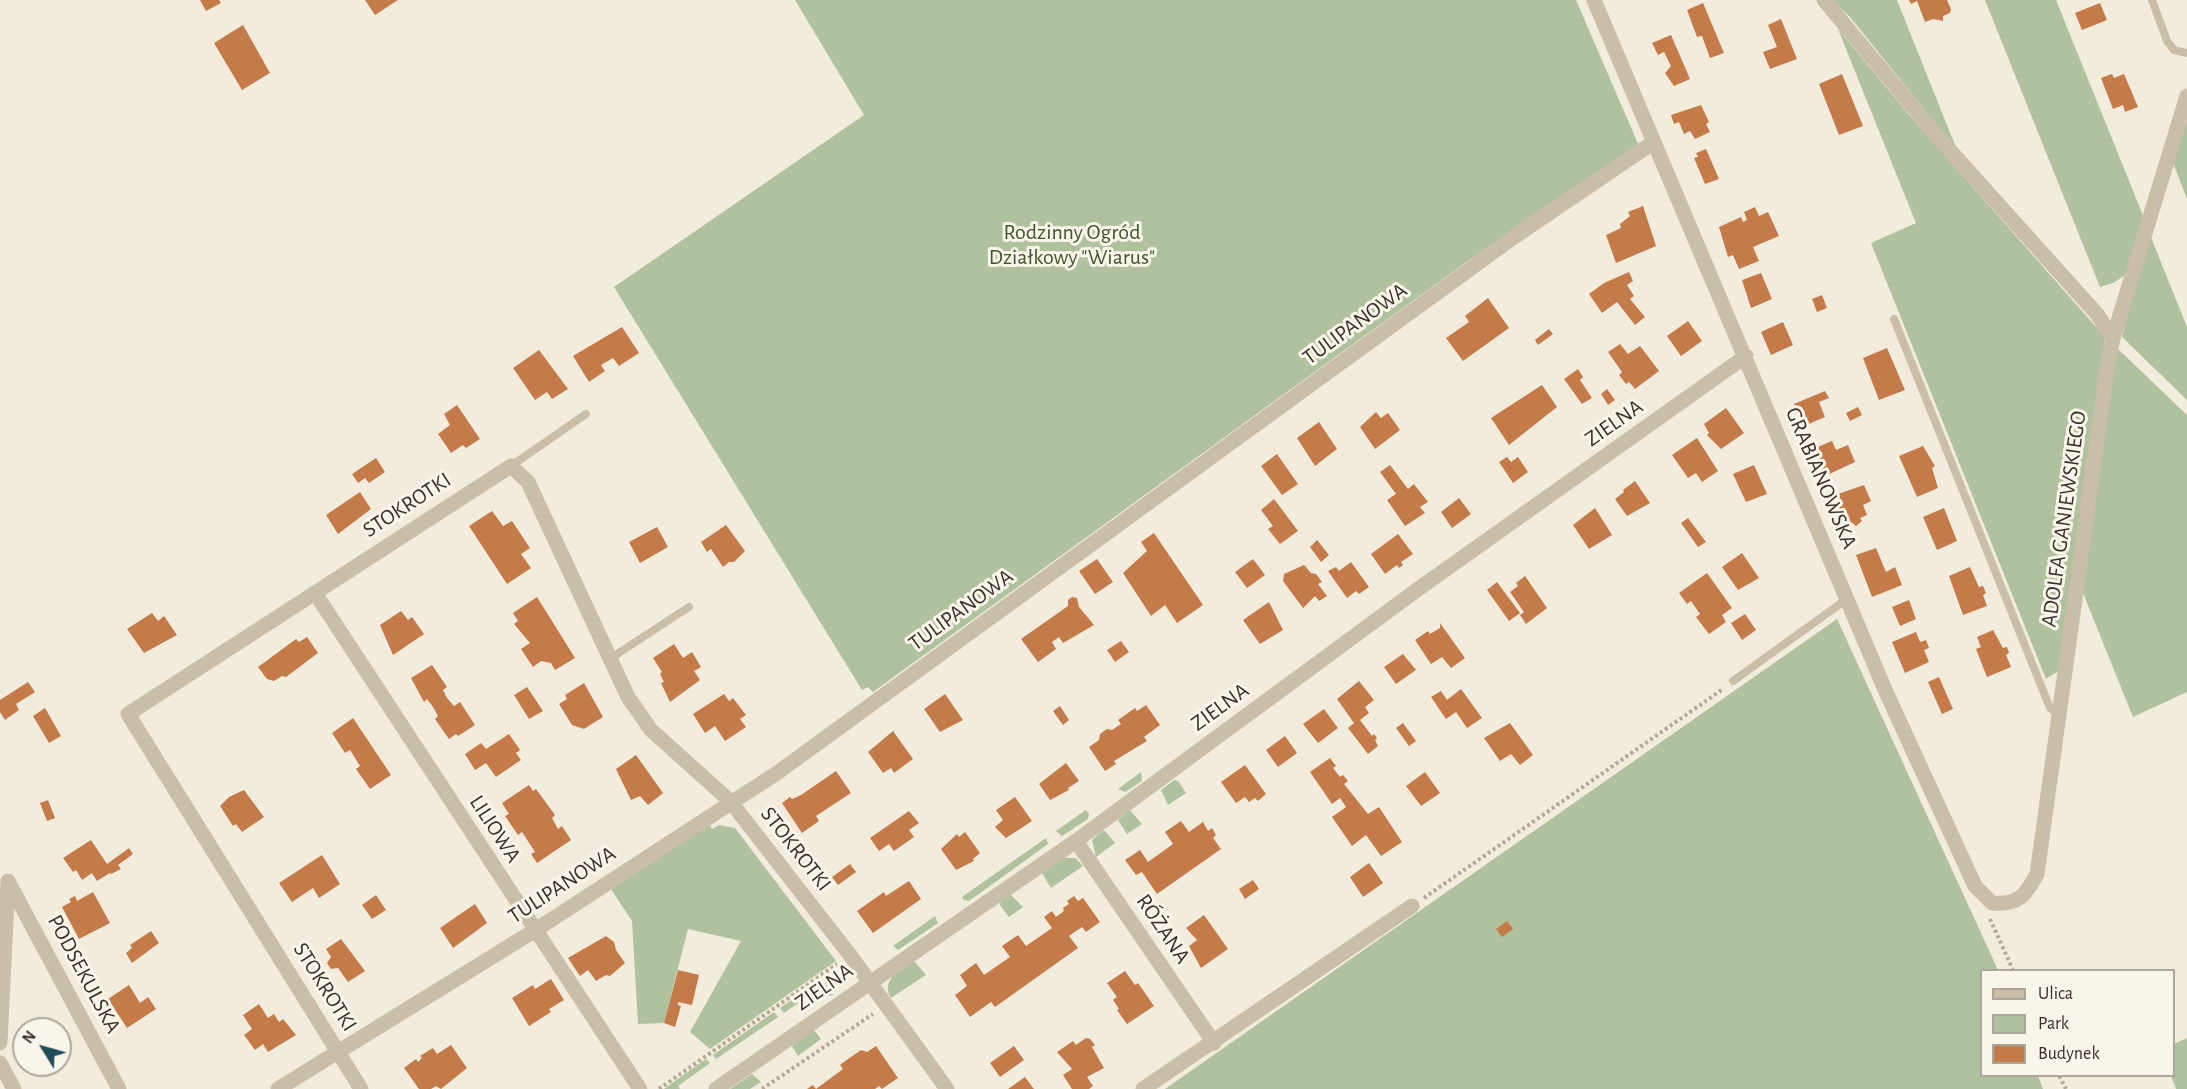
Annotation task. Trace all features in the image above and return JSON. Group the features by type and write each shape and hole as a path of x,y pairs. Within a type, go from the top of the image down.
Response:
{"street":[{"name":"GRABIANOWSKA","path":"1593,0 1746,356 1886,692 1975,886"},
{"path":"1824,0 1937,136 2097,314 2114,338"},
{"name":"ADOLFA GANIEWSKIEGO","path":"1975,886 1992,903 2007,904 2025,894 2037,874 2114,338 2187,96"},
{"name":"TULIPANOWA","path":"278,1089 534,931 777,772 1514,237 1654,142"},
{"name":"ZIELNA","path":"716,1089 1076,841 1421,587 1746,356"},
{"name":"STOKROTKI","path":"338,1051 128,714 511,466 528,482 628,697 651,730 730,801 850,955 947,1089"},
{"name":"LILIOWA","path":"315,593 639,1089"},
{"name":"RÓŻANA","path":"1076,841 1214,1043"},
{"name":"PODSEKULSKA","path":"0,1043 8,880 119,1089"},
{"path":"1143,1089 1196,1052 1214,1043 1412,906"},
{"path":"338,1051 361,1089"},
{"path":"0,1063 14,1089"}],"lane":[{"path":"2152,0 2167,41 2174,50 2187,53"},
{"path":"1894,319 2050,708 2059,715"},
{"path":"511,466 586,414"},
{"path":"1733,681 1847,599"},
{"path":"610,658 689,607"}],"path":[{"path":"1412,906 1733,681"},
{"path":"1989,918 2013,969"},
{"path":"659,1089 850,955"},
{"path":"762,1089 886,1005"}],"green space":[{"name":"Rodzinny Ogród Działkowy \"Wiarus\"","path":"795,0 1576,0 1639,146 1472,258 873,692 868,687 862,690 614,287 864,115"},
{"path":"1832,0 1897,0 1957,150 1850,17"},
{"path":"1985,0 2056,0 2144,218 2127,274 2113,283 2100,287"},
{"path":"1838,29 1911,117 2105,337 2063,668 2046,679 1871,243 1916,223"},
{"path":"2187,120 2187,199 2173,163"},
{"path":"2150,235 2187,327 2187,400 2122,337 2133,288"},
{"path":"2117,348 2187,415 2187,692 2133,717 2081,588"},
{"path":"1837,619 1998,969 1980,969 1980,1077 2038,1077 2043,1089 1165,1089"},
{"path":"1141,772 1142,781 1125,792 1118,789"},
{"path":"1174,780 1178,781 1186,793 1168,805 1161,790"},
{"path":"1086,810 1089,814 1088,819 1062,836 1056,831"},
{"path":"1130,810 1142,824 1127,834 1118,820"},
{"path":"710,825 712,829 719,825 735,828 836,961 710,1049 690,1032 741,941 688,929 664,1023 638,1024 632,921 609,886"},
{"path":"1105,831 1115,843 1096,857 1092,840"},
{"path":"1046,838 1048,844 969,901 964,900 962,897"},
{"path":"1063,858 1075,858 1083,866 1051,888 1042,873"},
{"path":"1010,894 1023,907 1009,917 1000,905 1001,900"},
{"path":"935,916 938,923 898,950 893,946"},
{"path":"914,961 926,975 891,998 888,992 890,980 898,971"},
{"path":"825,983 833,995 825,997 818,989 784,1013 780,1008 815,984"},
{"path":"774,1012 778,1017 716,1059 713,1055"},
{"path":"814,1030 821,1039 798,1056 792,1046"},
{"path":"2187,1038 2187,1089 2176,1089 2171,1077 2175,1077 2175,1044"},
{"path":"706,1059 710,1063 678,1086 680,1089 664,1089"},
{"path":"752,1074 761,1082 750,1089 730,1089"}],"building":[{"path":"200,0 219,0 221,3 206,11"},
{"path":"365,0 398,0 375,15"},
{"path":"1909,0 1947,0 1951,9 1950,13 1943,16 1943,21 1933,19 1925,22 1917,1 1911,4"},
{"path":"1703,3 1724,53 1710,58 1702,36 1697,37 1687,10"},
{"path":"2100,3 2107,20 2082,30 2075,13"},
{"path":"1781,19 1797,59 1770,69 1763,52 1777,47 1768,25"},
{"path":"243,25 270,73 242,90 214,43"},
{"path":"1671,35 1690,79 1674,86 1665,73 1671,66 1664,52 1658,55 1652,43"},
{"path":"1842,74 1863,126 1839,135 1819,84"},
{"path":"2112,74 2114,78 2124,74 2138,107 2125,112 2123,105 2113,109 2101,78"},
{"path":"1701,105 1709,122 1706,124 1710,132 1695,139 1690,131 1684,134 1679,122 1674,124 1671,115"},
{"path":"1706,149 1719,179 1705,184 1694,158 1698,157 1696,153"},
{"path":"1643,206 1656,246 1616,263 1606,235 1621,228 1620,224 1630,216 1628,212"},
{"path":"1755,207 1759,216 1768,212 1779,236 1753,247 1759,261 1739,269 1733,255 1728,257 1719,227 1741,217 1743,222 1747,220 1744,212"},
{"path":"1629,272 1633,281 1627,285 1634,296 1630,299 1645,317 1635,325 1617,302 1602,313 1589,294 1604,283"},
{"path":"1761,273 1772,299 1751,308 1742,280"},
{"path":"1822,295 1827,308 1817,312 1812,299"},
{"path":"1488,298 1509,328 1463,361 1446,338 1469,322 1465,316"},
{"path":"1688,321 1702,341 1681,356 1667,336"},
{"path":"1783,322 1793,345 1771,355 1761,332"},
{"path":"622,327 639,353 619,366 613,358 601,365 605,371 589,382 573,356"},
{"path":"1549,329 1553,334 1538,345 1535,340"},
{"path":"1620,344 1628,354 1640,346 1659,371 1635,389 1629,382 1626,384 1619,375 1622,372 1608,352"},
{"path":"1887,348 1905,390 1879,400 1863,358"},
{"path":"539,350 568,389 552,399 547,392 535,400 513,368"},
{"path":"1578,369 1583,377 1580,380 1592,398 1582,404 1564,379"},
{"path":"1542,385 1557,407 1509,445 1491,418"},
{"path":"1607,389 1615,400 1608,405 1601,394"},
{"path":"1825,391 1829,398 1819,402 1825,417 1804,426 1794,404"},
{"path":"457,405 480,439 466,448 463,445 451,453 438,434 450,425 444,414"},
{"path":"1858,407 1862,415 1850,421 1846,413"},
{"path":"1726,408 1744,433 1721,449 1707,435 1709,433 1704,424"},
{"path":"1376,412 1381,418 1388,413 1400,430 1375,449 1360,427"},
{"path":"1319,422 1337,449 1315,466 1297,438"},
{"path":"1697,438 1718,471 1702,482 1696,473 1688,478 1672,455"},
{"path":"1832,441 1836,450 1848,445 1855,462 1823,477 1818,466 1822,464 1815,448"},
{"path":"1923,446 1935,466 1932,468 1938,488 1917,497 1899,456"},
{"path":"1277,454 1298,484 1282,495 1261,466"},
{"path":"1507,457 1511,462 1518,457 1528,472 1513,483 1499,462"},
{"path":"376,458 385,472 369,483 365,478 358,483 352,474"},
{"path":"1390,465 1408,489 1414,484 1428,502 1420,507 1425,513 1405,526 1387,500 1396,494 1380,472"},
{"path":"1754,465 1767,494 1746,502 1733,474"},
{"path":"1635,481 1650,503 1627,516 1615,499"},
{"path":"1864,485 1871,501 1863,505 1867,515 1860,518 1862,521 1856,526 1851,522 1844,525 1832,496"},
{"path":"360,492 371,509 338,534 326,515"},
{"path":"1459,498 1471,514 1452,528 1441,512"},
{"path":"1274,499 1298,531 1280,544 1268,529 1273,526 1261,510"},
{"path":"1595,508 1612,535 1589,549 1573,525"},
{"path":"1944,508 1957,541 1937,550 1923,517"},
{"path":"492,511 503,526 512,521 530,548 521,554 531,568 507,584 469,526"},
{"path":"1688,518 1706,542 1698,547 1681,523"},
{"path":"726,525 745,551 734,562 729,562 723,567 711,549 707,552 701,542"},
{"path":"657,527 668,547 640,563 629,542"},
{"path":"1154,533 1203,605 1177,623 1165,605 1151,616 1123,573 1147,551 1141,542"},
{"path":"1398,534 1413,554 1401,562 1403,565 1399,568 1397,565 1385,574 1371,554"},
{"path":"1317,540 1329,555 1321,562 1310,547"},
{"path":"1876,548 1886,572 1895,567 1902,585 1872,597 1856,555"},
{"path":"1742,553 1759,578 1738,590 1722,567"},
{"path":"1097,559 1113,582 1095,594 1079,571"},
{"path":"1253,559 1265,575 1247,588 1235,572"},
{"path":"1351,562 1369,587 1359,594 1356,591 1347,598 1328,571 1336,567 1339,571"},
{"path":"1304,565 1322,582 1318,584 1327,596 1319,601 1315,596 1303,608 1283,581 1284,574"},
{"path":"1970,567 1979,587 1983,586 1987,606 1963,615 1949,576"},
{"path":"1707,573 1732,608 1722,615 1726,622 1709,634 1696,617 1700,614 1691,601 1687,604 1679,593"},
{"path":"1525,576 1547,608 1526,624 1520,615 1524,612 1510,592"},
{"path":"1497,582 1520,613 1509,621 1487,590"},
{"path":"537,597 575,658 555,670 551,663 541,661 533,667 521,649 530,643 514,624 518,621 513,613"},
{"path":"1072,597 1077,598 1079,607 1094,625 1063,643 1059,637 1052,642 1056,649 1038,662 1021,639 1068,606 1068,600"},
{"path":"1909,600 1916,619 1900,626 1892,607"},
{"path":"1269,602 1283,630 1260,644 1243,620"},
{"path":"401,611 408,620 412,617 424,634 393,655 380,625"},
{"path":"152,613 158,621 164,616 177,635 144,653 127,629"},
{"path":"1745,614 1756,630 1742,640 1731,623"},
{"path":"1440,623 1465,658 1451,668 1442,657 1431,664 1415,640 1428,631 1430,634 1440,628"},
{"path":"1993,630 2003,648 2007,647 2009,653 2006,655 2011,667 1987,677 1976,649 1981,647 1977,637"},
{"path":"1916,632 1920,642 1926,640 1929,648 1924,650 1929,662 1905,673 1892,642"},
{"path":"307,637 318,653 286,677 282,676 274,681 267,679 258,667 296,639 299,642"},
{"path":"1121,641 1129,652 1115,662 1107,650"},
{"path":"674,644 683,658 692,652 701,667 694,671 700,680 670,702 661,683 664,682 660,674 662,672 653,658"},
{"path":"1403,654 1416,670 1396,684 1384,667"},
{"path":"432,665 447,687 443,690 447,698 454,706 460,702 475,725 449,739 435,719 438,716 433,707 427,699 424,702 411,678"},
{"path":"1939,677 1953,709 1942,714 1928,682"},
{"path":"1359,681 1374,700 1365,707 1369,713 1360,720 1372,736 1374,734 1377,738 1375,740 1378,746 1368,754 1348,728 1354,723 1337,699"},
{"path":"28,682 35,692 16,704 19,710 5,720 0,712 0,700"},
{"path":"584,683 603,717 584,729 572,725 559,704 567,699 565,695"},
{"path":"527,687 543,711 529,719 514,695"},
{"path":"1461,689 1482,718 1467,728 1456,712 1446,719 1431,697 1441,691 1447,700"},
{"path":"724,694 729,701 733,698 746,715 740,719 746,727 725,741 715,726 705,733 693,714"},
{"path":"945,694 963,720 940,732 924,709"},
{"path":"1146,705 1160,725 1144,737 1147,741 1114,761 1116,764 1105,771 1089,747 1099,740 1100,734 1121,724 1118,720 1135,708 1137,711"},
{"path":"1060,706 1069,720 1063,725 1053,711"},
{"path":"45,708 61,736 49,743 33,716"},
{"path":"1324,709 1338,728 1318,743 1303,724"},
{"path":"353,718 391,775 370,789 356,769 360,766 350,750 345,753 332,733"},
{"path":"1403,723 1416,741 1409,746 1396,728"},
{"path":"1510,723 1533,755 1520,765 1511,754 1500,761 1484,738"},
{"path":"893,731 913,759 894,773 891,768 883,773 868,752"},
{"path":"509,734 520,750 516,753 521,760 496,777 486,763 475,770 465,754 481,743 486,749"},
{"path":"1285,736 1297,753 1278,767 1266,750"},
{"path":"636,755 663,793 648,805 640,796 631,800 616,769"},
{"path":"1330,758 1336,766 1333,768 1340,777 1343,775 1348,781 1344,784 1368,814 1379,807 1402,842 1381,856 1366,835 1352,846 1332,817 1346,807 1340,798 1332,804 1310,772"},
{"path":"1066,763 1079,781 1068,788 1069,790 1050,800 1039,784"},
{"path":"1245,765 1266,794 1258,801 1255,798 1249,802 1245,797 1236,803 1221,782"},
{"path":"836,771 851,793 816,816 819,821 802,833 782,803 790,797 792,799 801,795"},
{"path":"1425,772 1440,793 1421,806 1406,786"},
{"path":"529,785 533,791 536,789 555,815 552,818 558,829 562,826 571,840 537,863 531,854 535,852 522,832 518,835 505,816 509,814 502,803"},
{"path":"244,790 264,817 242,832 236,824 233,826 220,806 229,797"},
{"path":"1015,797 1032,821 1006,838 995,827 1003,820 996,810"},
{"path":"48,800 55,818 47,821 40,803"},
{"path":"909,811 919,823 909,830 914,837 894,851 889,844 879,851 870,838"},
{"path":"1181,821 1189,832 1203,822 1208,831 1212,828 1216,835 1213,838 1221,849 1157,894 1142,872 1136,875 1125,860 1140,850 1148,862 1173,844 1165,832"},
{"path":"965,832 980,853 973,859 974,861 956,870 941,849 957,834 959,837"},
{"path":"91,840 107,864 129,848 133,854 118,865 121,869 97,881 92,873 82,880 76,870 73,872 63,858"},
{"path":"322,855 340,884 319,898 313,888 292,902 279,883"},
{"path":"1369,863 1383,883 1363,897 1350,877"},
{"path":"850,864 856,872 838,885 832,877"},
{"path":"1253,880 1259,889 1245,899 1239,889"},
{"path":"909,881 921,899 873,933 857,911 884,892 886,896"},
{"path":"93,892 110,923 79,939 62,907 71,902 69,899 75,896 77,901"},
{"path":"376,895 386,910 372,919 362,905"},
{"path":"1074,896 1078,901 1083,898 1100,922 1086,932 1082,927 1069,936 1078,948 995,1007 991,1002 970,1017 955,995 967,986 960,975 976,963 984,975 1010,957 1002,946 1018,935 1026,946 1052,928 1044,917 1052,911 1056,917 1064,911 1063,908 1069,904 1067,901"},
{"path":"475,904 487,923 453,948 440,928"},
{"path":"1204,915 1228,949 1201,968 1189,946 1197,940 1186,928"},
{"path":"1507,921 1513,929 1502,937 1496,929"},
{"path":"151,931 159,943 132,963 126,953 132,948 130,945"},
{"path":"606,936 614,942 616,950 625,963 610,976 606,975 596,981 588,970 580,976 568,958"},
{"path":"341,939 365,971 348,982 338,968 331,969 327,963 331,957 326,949"},
{"path":"678,970 699,975 692,1005 678,1002 681,1006 675,1027 664,1023"},
{"path":"1125,971 1135,985 1138,983 1154,1006 1127,1024 1113,1000 1117,997 1107,983"},
{"path":"551,979 564,1000 549,1009 551,1012 529,1026 512,998 533,985 535,989"},
{"path":"129,985 140,1003 148,997 156,1009 127,1028 108,999"},
{"path":"259,1004 268,1018 274,1014 279,1022 283,1019 296,1035 268,1052 263,1044 255,1050 244,1035 252,1029 243,1015"},
{"path":"1086,1038 1095,1045 1092,1047 1104,1068 1087,1077 1093,1086 1089,1089 1072,1089 1063,1075 1072,1069 1057,1052 1073,1041 1076,1045"},
{"path":"451,1045 467,1068 441,1089 436,1086 431,1089 419,1089 404,1068 416,1059 418,1062 422,1058 420,1056 433,1048 437,1054"},
{"path":"876,1046 898,1078 882,1089 879,1086 875,1089 816,1089 843,1069 840,1065 848,1059 861,1050 867,1052"},
{"path":"1014,1046 1024,1060 1000,1077 990,1063"},
{"path":"1025,1077 1034,1089 1008,1089"}]}
